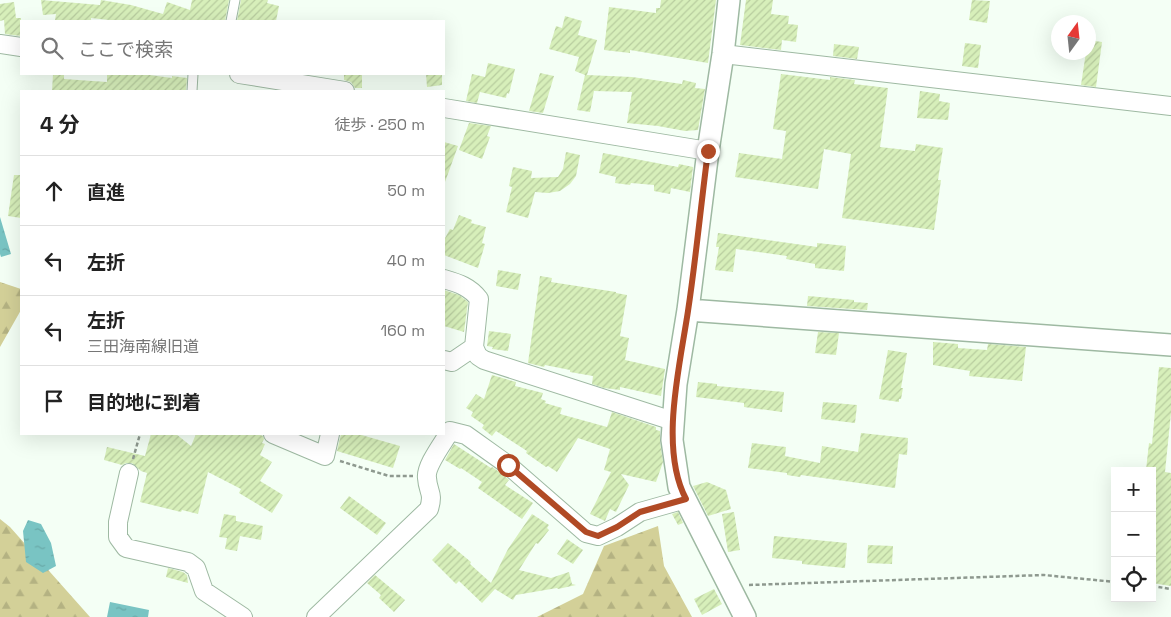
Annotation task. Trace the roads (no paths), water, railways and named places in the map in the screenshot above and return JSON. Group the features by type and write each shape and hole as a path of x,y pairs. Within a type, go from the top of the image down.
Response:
{"street":[{"path":"729,0 688,310 676,384 672,440 679,487 745,617"},
{"path":"0,44 20,47"},
{"path":"723,54 1171,106"},
{"path":"245,75 339,90"},
{"path":"445,108 708,151"},
{"path":"445,279 461,284 480,298 474,347 478,356 484,360 674,421"},
{"path":"688,310 1171,345"},
{"path":"445,360 452,362 474,347"},
{"path":"316,617 429,509 432,498 426,476 450,431 466,435 508,465 586,532 598,536 617,527 640,512 686,499"},
{"path":"275,435 325,456 330,435"},
{"path":"129,473 118,522 118,537 126,548 188,562 196,568 204,591 243,617"}],"lane":[{"path":"231,20 235,0"},
{"path":"192,90 193,75"}],"water":[{"path":"0,217 11,254 1,257 0,254"},
{"path":"28,520 41,524 51,543 56,566 43,573 26,562 23,531"},
{"path":"110,602 149,610 148,617 107,617"}]}
